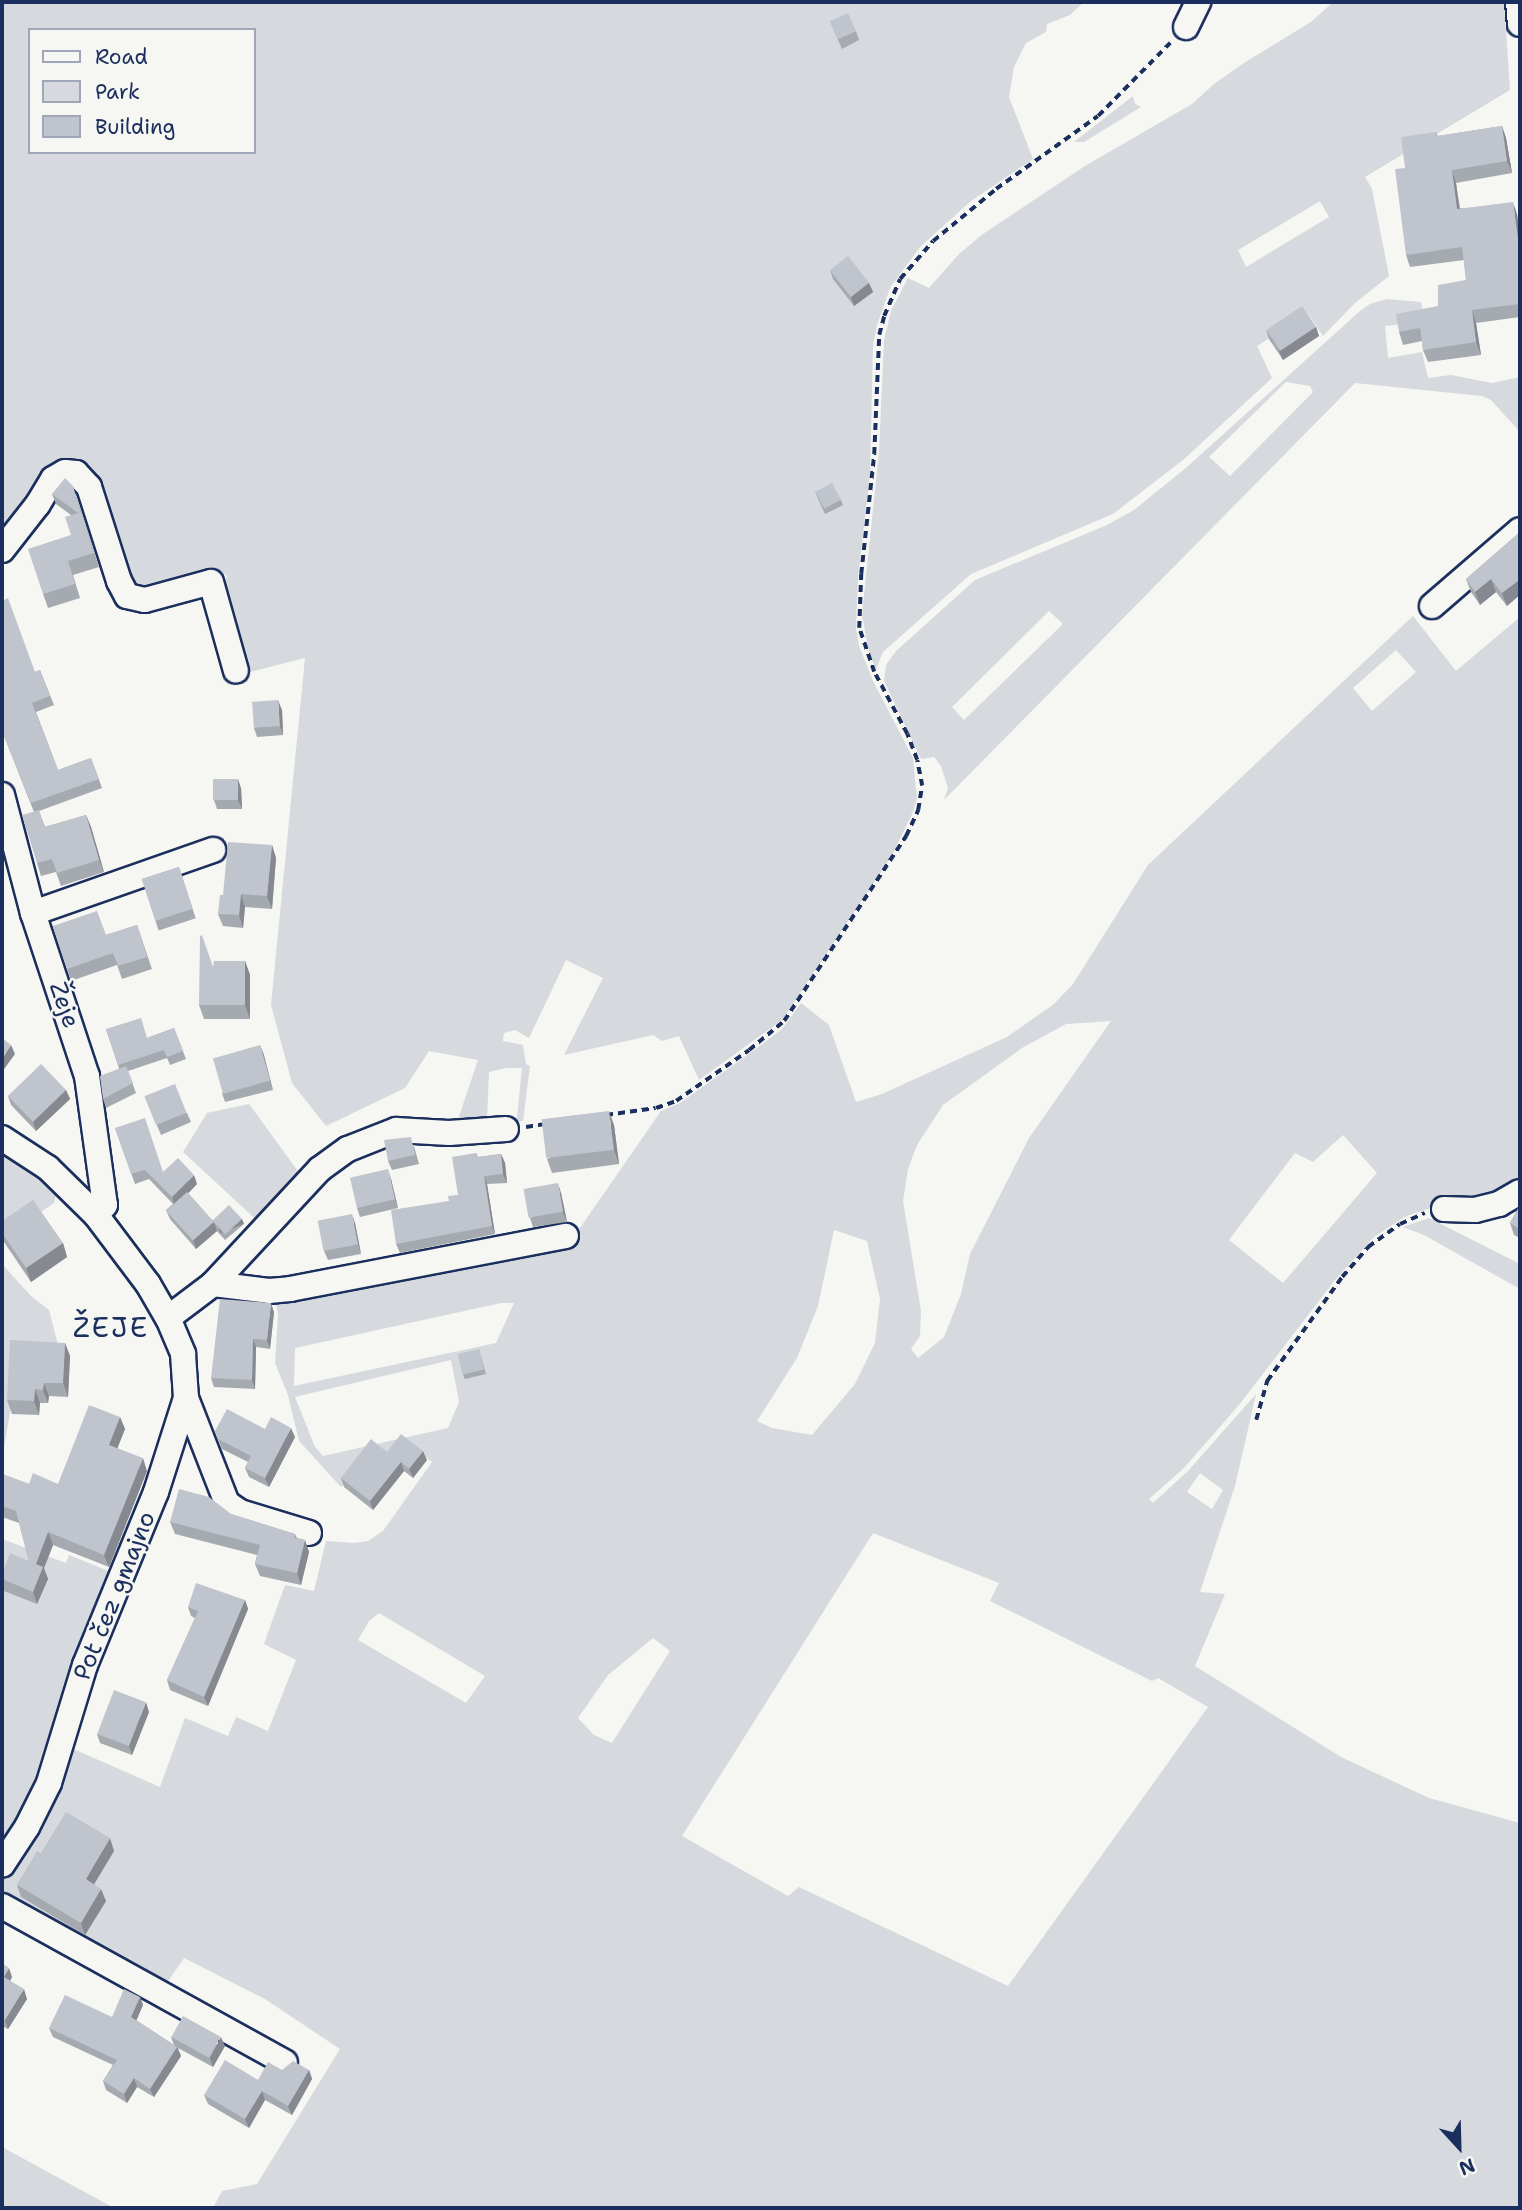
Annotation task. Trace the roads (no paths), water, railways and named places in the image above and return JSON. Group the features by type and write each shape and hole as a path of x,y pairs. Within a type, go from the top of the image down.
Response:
{"street":[{"path":"1186,27 1198,2"},
{"path":"1518,2 1520,24"},
{"path":"2,550 38,505 52,479 65,472 76,473 89,487 119,581 127,596 145,600 211,582 236,671"},
{"path":"1432,606 1520,530"},
{"name":"Žeje","path":"2,795 33,913 87,1076 93,1139 105,1205 96,1215"},
{"path":"33,913 213,850"},
{"path":"168,1318 213,1284 320,1169 348,1149 396,1130 449,1133 506,1129"},
{"name":"Pot čez gmajno","path":"2,1138 48,1168 96,1215 148,1284 168,1318 183,1354 186,1398 175,1441 85,1665 49,1783 27,1827 2,1866"},
{"path":"1444,1209 1475,1210 1499,1204 1520,1192"},
{"path":"213,1284 270,1291 290,1289 566,1236"},
{"path":"186,1398 205,1440 227,1503 240,1512 309,1533"},
{"path":"175,1441 205,1440"},
{"path":"2,1906 285,2062"}],"district":[{"name":"ŽEJE","path":"111,1327"}]}
